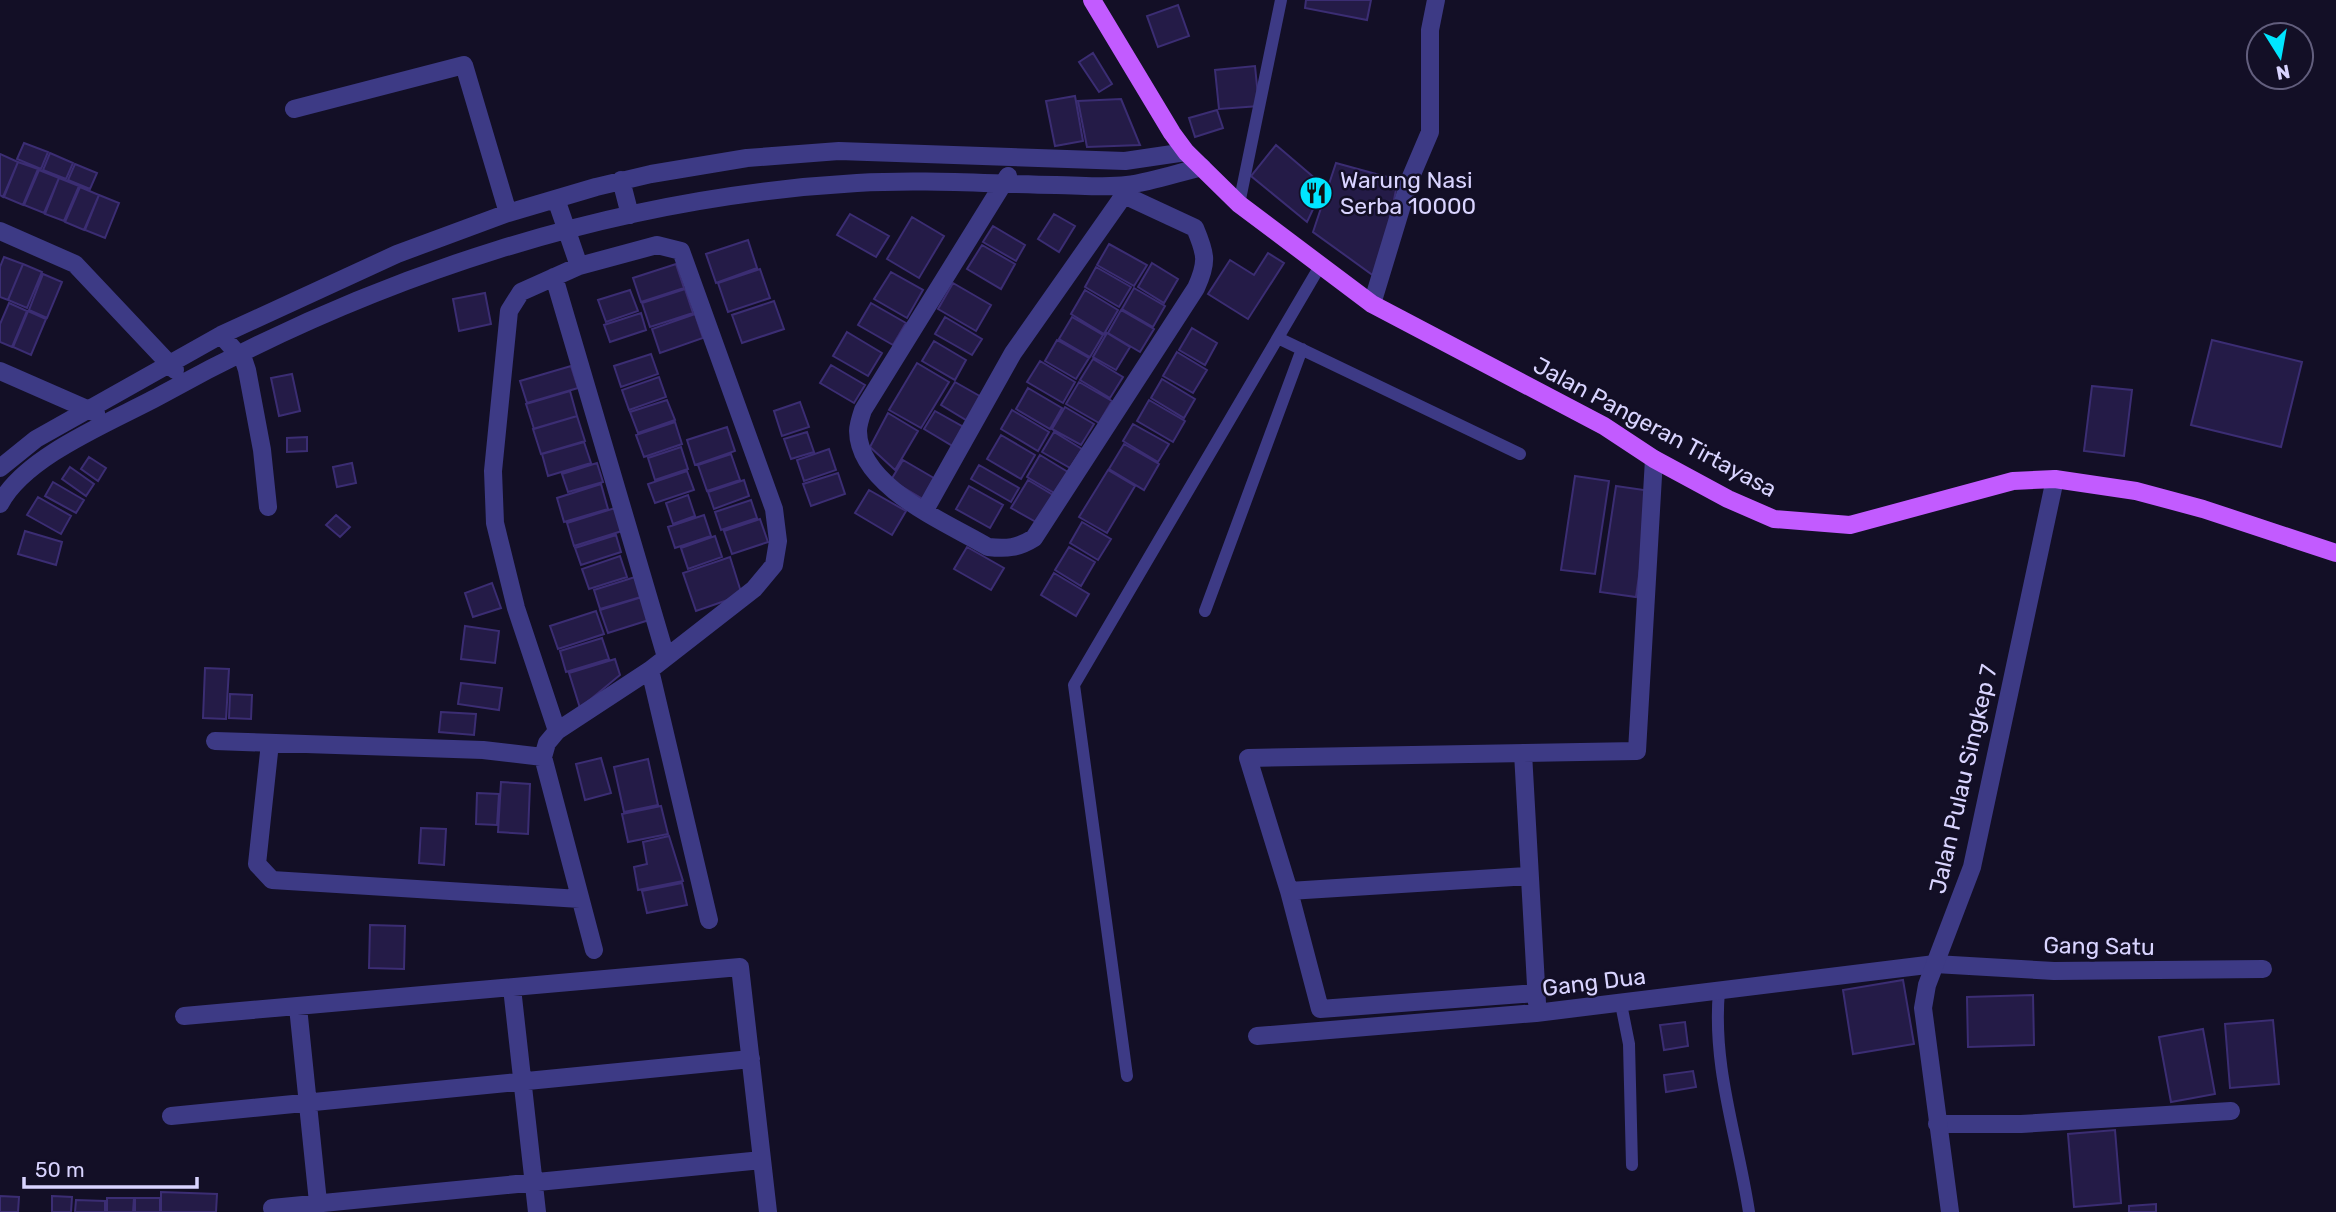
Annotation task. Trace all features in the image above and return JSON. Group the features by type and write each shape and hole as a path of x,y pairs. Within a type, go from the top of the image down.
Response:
{"main road":[{"name":"Jalan Pangeran Tirtayasa","path":"1092,0 1128,63 1186,152 1239,204 1372,304 1604,426 1654,459 1728,499 1774,519 1850,525 2013,481 2054,479 2147,494 2336,553"}],"street":[{"path":"1372,304 1410,179 1430,132 1430,30 1436,0"},
{"path":"294,109 464,65 508,213"},
{"path":"0,468 36,439 221,335 397,254 508,213 621,180 747,158 839,151 1125,161 1186,152"},
{"path":"839,151 842,184"},
{"path":"1014,159 1006,184 863,410 858,431 863,455 887,488 988,547 1020,547 1034,538 1196,288 1206,267 1204,249 1195,228 1125,190"},
{"path":"925,510 1013,353 1125,190 1125,161"},
{"path":"0,504 6,492 57,451 186,381 351,303 417,276 568,231 630,215 754,191 842,184 1006,184 1125,190 1202,167"},
{"path":"621,180 630,215"},
{"path":"556,199 579,266"},
{"path":"0,231 75,264 186,381"},
{"path":"557,731 516,608 495,523 493,471 509,310 521,292 579,266 657,245 681,251 775,509 778,541 774,565 754,589 650,670 557,731 547,743 543,757 594,950"},
{"path":"554,277 666,657"},
{"path":"221,335 247,370 268,507"},
{"path":"0,371 112,421"},
{"path":"1537,993 1320,1009 1289,891 1248,758 1637,751 1654,459"},
{"name":"Jalan Pulau Singkep 7","path":"1950,1212 1923,1008 1927,985 1972,867 2054,479"},
{"path":"650,670 709,920"},
{"path":"215,741 483,750 543,757"},
{"path":"270,743 256,846 257,864 272,880 580,899"},
{"path":"1522,753 1536,1013"},
{"path":"1289,891 1528,876"},
{"name":"Gang Satu","path":"1935,964 2054,971 2263,969"},
{"name":"Gang Dua","path":"1257,1036 1621,1004 1935,964"},
{"path":"184,1016 740,967 768,1212"},
{"path":"512,988 537,1212"},
{"path":"298,1007 319,1208"},
{"path":"171,1116 751,1059"},
{"path":"1937,1124 2021,1124 2231,1111"},
{"path":"272,1208 319,1208 533,1182 762,1160"}],"lane":[{"path":"1239,204 1281,0"},
{"path":"1127,1076 1074,685 1320,266"},
{"path":"1278,338 1520,454"},
{"path":"1205,611 1302,349"},
{"path":"1719,992 1717,1039 1722,1079 1749,1212"},
{"path":"1621,1004 1629,1044 1632,1166"}],"building":[{"path":"1306,0 1371,0 1367,20 1305,8"},
{"path":"1178,5 1189,36 1158,47 1147,16"},
{"path":"1093,53 1112,84 1099,92 1079,62"},
{"path":"1255,66 1259,106 1219,109 1215,70"},
{"path":"1075,96 1083,141 1055,146 1046,101"},
{"path":"1121,99 1140,145 1087,147 1078,101"},
{"path":"1217,110 1223,128 1195,137 1189,118"},
{"path":"24,143 48,152 41,169 17,159"},
{"path":"1276,145 1324,186 1307,222 1251,176"},
{"path":"50,153 73,163 66,179 43,170"},
{"path":"0,154 18,162 3,197 0,195"},
{"path":"18,162 38,169 23,205 4,197"},
{"path":"1336,163 1398,180 1378,279 1313,232"},
{"path":"75,164 97,173 90,189 68,180"},
{"path":"39,170 59,178 44,213 24,205"},
{"path":"59,178 79,186 64,221 45,214"},
{"path":"80,187 99,195 84,230 65,222"},
{"path":"99,195 119,203 105,238 85,230"},
{"path":"850,214 889,236 876,257 837,235"},
{"path":"1054,214 1075,226 1059,252 1038,239"},
{"path":"912,217 944,236 919,278 887,259"},
{"path":"993,226 1025,245 1016,261 983,242"},
{"path":"748,240 757,268 716,283 706,254"},
{"path":"1109,244 1147,265 1134,286 1097,265"},
{"path":"982,245 1015,264 1001,289 967,269"},
{"path":"1268,253 1284,263 1248,319 1208,294 1230,260 1254,275"},
{"path":"4,257 23,264 8,300 0,297 0,267"},
{"path":"1152,263 1178,279 1164,303 1138,287"},
{"path":"23,264 42,272 27,308 8,300"},
{"path":"676,264 684,288 641,302 633,278"},
{"path":"1096,267 1131,287 1119,307 1085,287"},
{"path":"760,269 770,298 728,312 718,283"},
{"path":"891,272 923,290 907,318 874,299"},
{"path":"43,274 62,282 47,318 29,310"},
{"path":"953,283 991,305 976,331 938,309"},
{"path":"1134,288 1165,306 1153,327 1122,309"},
{"path":"685,289 693,313 650,327 642,303"},
{"path":"630,290 638,311 606,322 598,300"},
{"path":"1085,290 1118,310 1104,334 1071,314"},
{"path":"485,293 491,324 459,331 453,299"},
{"path":"774,301 784,329 742,343 732,315"},
{"path":"9,303 27,311 12,347 0,342 0,324"},
{"path":"871,303 906,323 893,345 858,325"},
{"path":"1121,310 1154,329 1140,352 1108,333"},
{"path":"28,311 46,319 31,355 13,347"},
{"path":"641,313 646,330 610,342 604,325"},
{"path":"695,314 703,338 660,353 652,329"},
{"path":"945,317 982,339 972,355 935,334"},
{"path":"1072,317 1103,335 1090,357 1059,339"},
{"path":"1192,328 1217,343 1205,365 1179,350"},
{"path":"847,332 882,353 868,376 833,356"},
{"path":"1107,333 1130,347 1116,370 1093,357"},
{"path":"1057,340 1089,358 1076,379 1045,361"},
{"path":"2212,340 2302,362 2281,447 2191,425"},
{"path":"934,341 966,360 955,380 922,361"},
{"path":"1177,352 1207,370 1193,393 1163,376"},
{"path":"651,354 658,374 621,387 614,366"},
{"path":"1093,359 1123,377 1110,398 1080,380"},
{"path":"1040,361 1075,382 1063,403 1027,382"},
{"path":"917,363 949,382 921,428 889,410"},
{"path":"831,365 865,385 854,403 820,383"},
{"path":"571,366 578,388 527,403 520,381"},
{"path":"292,374 300,411 279,416 271,378"},
{"path":"659,377 666,397 629,410 622,390"},
{"path":"1162,379 1195,399 1184,418 1151,398"},
{"path":"955,382 985,399 971,423 941,405"},
{"path":"1079,382 1112,401 1099,423 1066,404"},
{"path":"2092,386 2132,390 2124,456 2084,451"},
{"path":"1028,388 1062,408 1050,429 1016,409"},
{"path":"570,391 577,416 534,429 526,404"},
{"path":"667,400 675,420 638,433 630,412"},
{"path":"1149,400 1185,421 1173,442 1137,421"},
{"path":"800,402 809,427 782,436 774,411"},
{"path":"1065,407 1094,424 1081,445 1052,429"},
{"path":"1012,410 1049,432 1038,451 1001,429"},
{"path":"935,411 967,429 956,448 924,429"},
{"path":"888,413 918,431 895,470 870,447"},
{"path":"577,416 585,441 541,454 533,429"},
{"path":"675,422 682,444 644,457 636,435"},
{"path":"1133,424 1169,444 1158,462 1123,441"},
{"path":"727,427 735,451 695,465 687,440"},
{"path":"807,432 814,452 791,459 784,439"},
{"path":"1054,432 1082,449 1070,468 1042,452"},
{"path":"1001,435 1035,455 1021,479 987,459"},
{"path":"307,437 307,451 287,452 287,438"},
{"path":"584,442 591,463 548,476 542,454"},
{"path":"1124,444 1159,464 1144,490 1109,469"},
{"path":"681,447 688,469 655,480 648,458"},
{"path":"829,449 836,470 804,481 797,460"},
{"path":"731,454 740,480 707,491 698,465"},
{"path":"1040,455 1068,472 1056,494 1027,477"},
{"path":"89,457 106,468 98,481 81,469"},
{"path":"903,460 939,481 926,501 891,480"},
{"path":"352,463 356,483 337,487 333,467"},
{"path":"597,463 603,482 568,492 562,474"},
{"path":"979,465 1019,488 1011,502 971,479"},
{"path":"70,467 94,484 86,496 62,479"},
{"path":"1108,470 1135,486 1107,533 1079,517"},
{"path":"687,471 694,490 655,503 648,484"},
{"path":"838,473 845,494 811,506 803,484"},
{"path":"1575,476 1609,481 1595,574 1561,570"},
{"path":"744,480 749,496 714,509 708,492"},
{"path":"1028,480 1053,495 1036,522 1011,508"},
{"path":"53,482 84,500 76,513 45,496"},
{"path":"601,484 608,509 564,522 557,498"},
{"path":"969,486 1003,505 990,528 956,509"},
{"path":"1616,486 1651,491 1636,597 1600,592"},
{"path":"869,490 906,511 892,535 855,513"},
{"path":"688,495 695,516 673,524 666,503"},
{"path":"38,497 71,516 61,534 27,515"},
{"path":"751,500 757,518 721,530 715,512"},
{"path":"615,508 622,531 574,546 567,523"},
{"path":"336,515 350,527 340,537 326,525"},
{"path":"704,515 711,536 675,548 668,527"},
{"path":"760,519 768,542 732,554 724,531"},
{"path":"1082,522 1111,539 1098,560 1070,543"},
{"path":"25,531 62,542 56,565 18,554"},
{"path":"616,535 621,552 581,565 575,548"},
{"path":"715,536 722,557 688,569 681,548"},
{"path":"967,547 1004,568 991,590 954,569"},
{"path":"1069,547 1095,562 1081,586 1055,570"},
{"path":"620,556 627,577 589,589 582,569"},
{"path":"730,557 742,595 696,611 683,573"},
{"path":"1054,573 1089,594 1076,616 1041,595"},
{"path":"635,577 641,597 600,609 594,590"},
{"path":"492,583 501,608 473,617 465,593"},
{"path":"642,597 649,620 608,633 600,610"},
{"path":"596,611 604,634 558,649 550,626"},
{"path":"465,626 499,631 495,663 461,659"},
{"path":"602,638 609,659 566,672 560,651"},
{"path":"615,659 620,675 580,708 569,673"},
{"path":"205,668 229,669 226,719 203,718"},
{"path":"461,683 502,688 499,710 458,704"},
{"path":"230,694 252,695 251,719 229,718"},
{"path":"441,712 476,714 474,735 439,732"},
{"path":"601,758 611,793 585,800 576,764"},
{"path":"648,759 658,805 624,812 614,767"},
{"path":"501,782 530,784 528,834 498,832"},
{"path":"477,793 499,794 497,825 476,824"},
{"path":"661,806 668,834 628,842 622,814"},
{"path":"421,828 446,829 444,865 419,863"},
{"path":"669,836 683,881 638,890 634,867 647,864 643,842"},
{"path":"682,883 687,905 647,913 642,891"},
{"path":"370,925 405,926 404,969 369,968"},
{"path":"1903,980 1914,1044 1853,1054 1843,990"},
{"path":"2033,995 2034,1045 1968,1047 1967,997"},
{"path":"2273,1020 2279,1084 2230,1088 2225,1024"},
{"path":"1685,1022 1688,1046 1664,1050 1660,1025"},
{"path":"2203,1029 2215,1094 2171,1102 2159,1037"},
{"path":"1693,1071 1696,1087 1666,1092 1664,1075"},
{"path":"2115,1130 2121,1203 2074,1207 2068,1134"},
{"path":"161,1192 217,1194 216,1212 161,1212"},
{"path":"0,1196 19,1197 18,1212 0,1212"},
{"path":"52,1196 72,1197 71,1212 52,1212"},
{"path":"107,1198 134,1198 133,1212 107,1212"},
{"path":"135,1198 160,1198 160,1212 135,1212"},
{"path":"76,1200 105,1201 105,1212 75,1212"},
{"path":"2156,1204 2156,1212 2129,1212 2129,1206"}],"place":[{"name":"Warung Nasi Serba 10000","path":"1316,193"}]}
